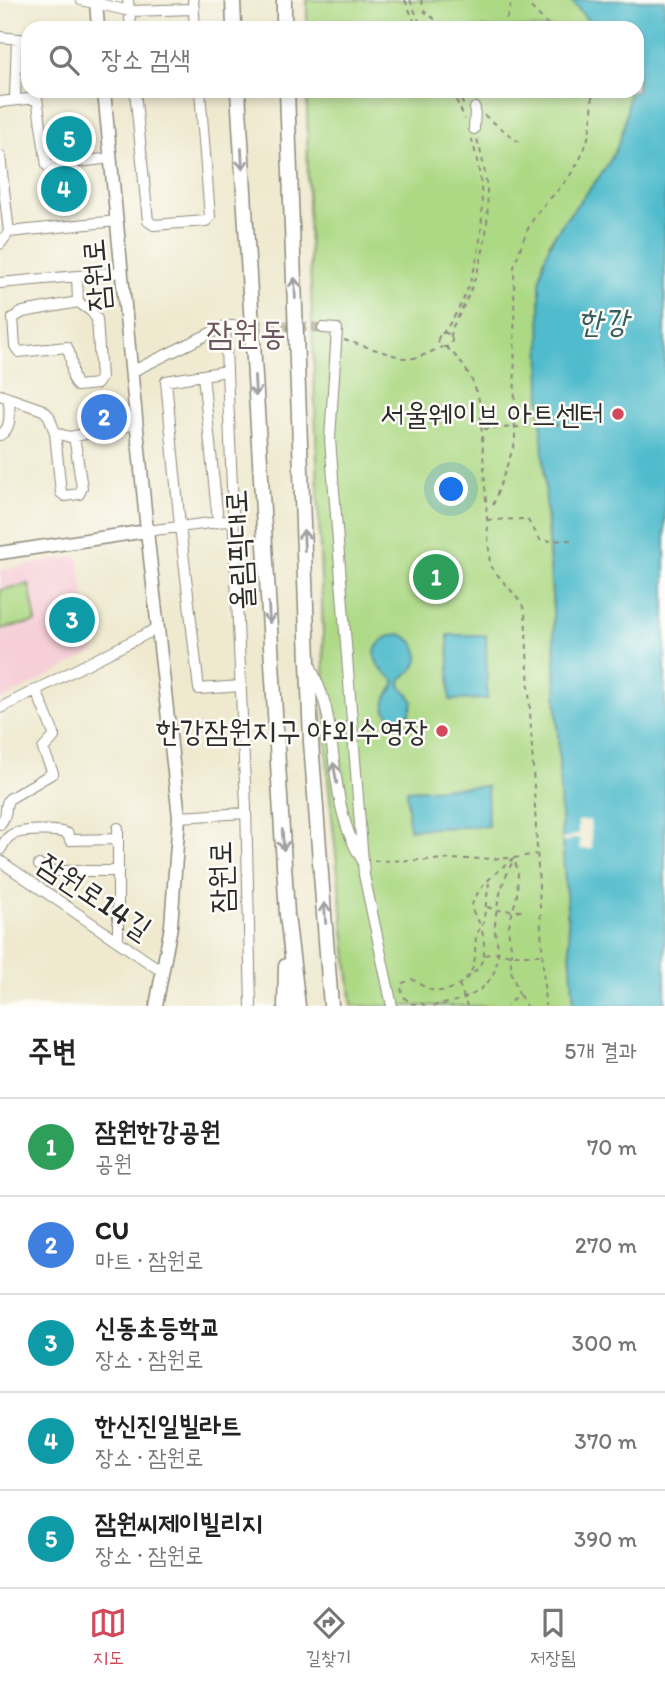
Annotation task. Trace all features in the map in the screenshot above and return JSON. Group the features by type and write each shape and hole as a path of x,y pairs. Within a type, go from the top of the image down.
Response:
{"highway":[{"path":"233,0 234,21"},
{"path":"284,0 285,21"},
{"name":"올림픽대로","path":"238,98 287,915 298,1006"},
{"path":"287,98 311,742 331,1006"},
{"path":"285,1006 287,915"},
{"path":"328,958 340,1006"}],"main road":[{"path":"96,1 97,21"},
{"name":"잠원로","path":"105,98 147,531 179,817 171,926 156,1006"},
{"path":"0,553 147,531"}],"street":[{"path":"81,0 129,5 194,5"},
{"path":"0,37 21,39"},
{"path":"15,96 21,47"},
{"path":"0,100 21,96"},
{"path":"0,100 37,98 47,166 111,159"},
{"path":"136,98 148,221 154,225 206,221 210,217 201,98"},
{"path":"470,109 471,129"},
{"path":"0,156 9,232 0,244"},
{"path":"9,232 117,221"},
{"path":"0,283 122,272"},
{"path":"77,276 78,302"},
{"path":"78,302 92,311 97,319 101,378 97,384 78,387 74,382 67,347 19,352 15,346 13,318 23,312 78,302"},
{"path":"131,372 225,327 237,326"},
{"path":"225,327 246,813"},
{"path":"323,328 337,329 330,439 365,882 392,1006"},
{"path":"227,371 166,381 199,689 241,686"},
{"path":"203,374 218,522"},
{"path":"0,435 5,433 9,425 5,397 43,410 49,416 55,433 61,493 65,496 79,494 82,488 74,436"},
{"path":"55,433 67,438 136,424"},
{"path":"147,531 233,520"},
{"path":"0,708 158,628"},
{"path":"308,659 326,708 340,799 348,831 363,861"},
{"path":"0,824 6,816 6,803 9,799 53,774 43,749 54,734 36,690"},
{"name":"잠원로","path":"179,817 246,813 251,1006"},
{"path":"118,828 118,940"},
{"path":"0,850 8,838 18,832 61,831 68,834 70,839 118,839"},
{"name":"잠원로14길","path":"0,861 163,972"},
{"path":"39,865 52,871 117,871"}],"path":[{"path":"405,0 414,21"},
{"path":"410,0 419,21"},
{"path":"421,0 425,12 437,21"},
{"path":"505,21 512,0"},
{"path":"524,0 544,21"},
{"path":"455,98 465,119"},
{"path":"462,98 470,109 519,142"},
{"path":"470,109 475,98"},
{"path":"493,505 515,443 514,267 522,241 537,214 565,182 583,154 593,118 592,98"},
{"path":"434,350 457,310 471,278 483,222 479,169 471,129"},
{"path":"452,352 452,328 477,278 488,222 485,173 471,129"},
{"path":"483,222 488,222"},
{"path":"442,334 451,337"},
{"path":"337,337 403,358 417,358 451,345"},
{"path":"438,341 452,352 473,382 480,404 491,569 520,601 525,611 545,1006"},
{"path":"482,429 601,422"},
{"path":"487,520 528,519 541,541 574,540"},
{"path":"363,861 514,858 537,854"},
{"path":"425,1006 421,1003 411,1004 402,995 401,984 412,979 431,990 444,990 459,984 474,973 482,963 485,941 481,926 471,908 474,897 480,887 514,858"},
{"path":"433,1006 465,999 482,988 490,976 496,965 498,952 494,930 497,910 506,875 514,858"},
{"path":"514,858 518,873 517,895 508,929 510,971 526,1006"},
{"path":"459,984 470,973 474,963 475,937 484,924 489,882"},
{"path":"486,907 513,912 524,911"},
{"path":"484,955 498,952 510,955 543,955"},
{"path":"459,984 467,1006"},
{"path":"507,1006 519,994"}],"shaded area":[{"path":"78,556 94,652 0,701 0,570"}],"green space":[{"path":"307,0 571,0 588,21 307,21"},
{"path":"307,98 628,98 627,118 619,144 608,165 549,242 546,514 553,610 562,839 574,1006 352,1006 328,779 308,202"},
{"path":"29,584 36,622 0,629 0,590"}],"water":[{"name":"한강","path":"571,0 665,0 665,1006 574,1006 562,839 553,610 541,423 540,282 548,248 556,234 612,158 620,140 628,98 644,98 644,21 588,21"},
{"path":"400,634 410,639 418,657 414,668 400,681 401,687 413,702 409,715 400,718 386,711 385,701 395,681 380,668 375,653 383,640"},
{"path":"448,635 486,635 487,699 450,700"},
{"path":"487,786 488,826 409,829 407,790"}],"pier":[{"path":"590,820 592,849 580,849 579,838 562,842 562,839 578,834 578,821"}],"tunnel":[{"path":"237,326 323,328"}],"place":[{"name":"잠원씨제이빌리지","path":"69,139"},
{"name":"한신진일빌라트","path":"64,189"},
{"name":"서울웨이브 아트센터","path":"618,414"},
{"name":"CU","path":"104,417"},
{"name":"잠원한강공원","path":"436,577"},
{"name":"신동초등학교","path":"72,620"},
{"name":"한강잠원지구 야외수영장","path":"442,731"}],"district":[{"name":"잠원동","path":"246,332"}]}
